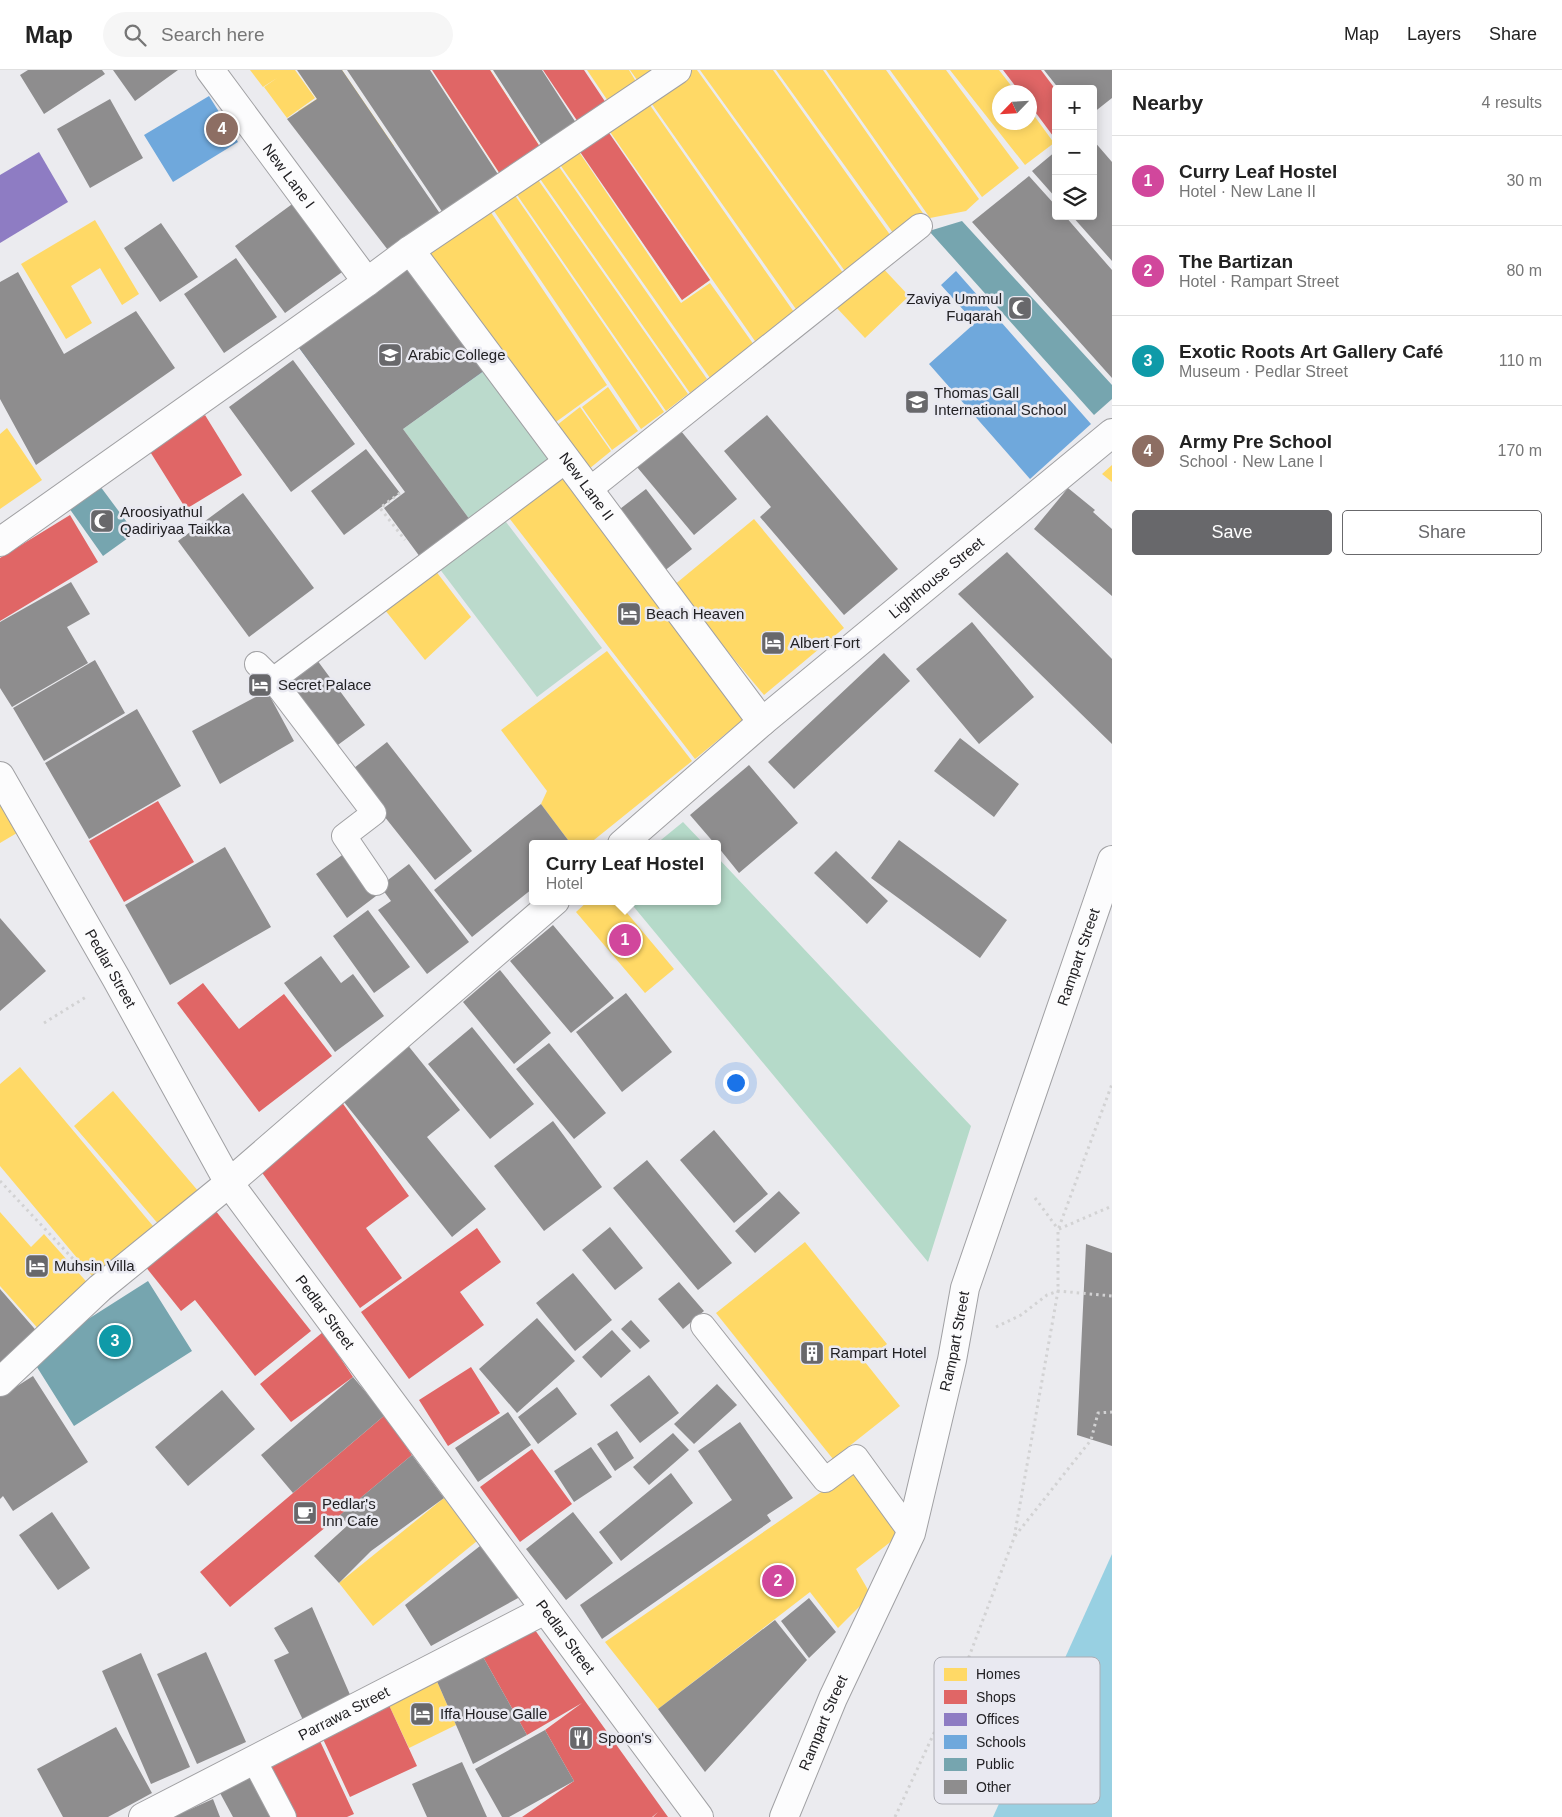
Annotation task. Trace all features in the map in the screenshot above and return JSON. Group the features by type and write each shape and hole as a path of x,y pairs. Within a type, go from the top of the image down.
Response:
{"street":[{"name":"New Lane I","path":"210,70 368,282"},
{"path":"0,542 368,282 410,250 677,70"},
{"name":"New Lane II","path":"410,250 762,722"},
{"name":"Lighthouse Street","path":"627,840 762,722 1112,433"},
{"name":"Pedlar Street","path":"0,776 116,978 229,1183 699,1817"},
{"name":"Rampart Street","path":"784,1817 833,1698 911,1533 958,1332 965,1288 1112,860"},
{"path":"0,1382 100,1288 229,1183 550,905"},
{"name":"Parrawa Street","path":"143,1817 545,1610"}],"lane":[{"path":"589,490 920,226"},
{"path":"376,882 344,836 374,814 265,672 425,567 568,460"},
{"path":"703,1326 826,1480 856,1457 911,1533"},
{"path":"254,1760 284,1817"}],"path":[{"path":"400,493 380,508 425,567"},
{"path":"44,1024 116,978"},
{"path":"969,1657 1014,1538 1058,1291 1058,1230 1112,1084"},
{"path":"0,1181 100,1288"},
{"path":"1058,1230 1112,1206"},
{"path":"958,1332 995,1327 1021,1316 1047,1295 1058,1291 1112,1296"},
{"path":"1014,1538 1091,1440 1098,1413 1112,1412"},
{"path":"895,1817 934,1733"}],"green space":[{"path":"485,370 553,464 473,524 403,429"},
{"path":"503,518 602,648 537,697 439,568"},
{"path":"683,822 700,840 661,840"},
{"path":"721,861 971,1126 928,1262 632,905 721,905"}],"water":[{"path":"1112,1554 1112,1817 993,1817 999,1804 1100,1804 1100,1657 1065,1657"}],"building: Homes":[{"path":"250,70 295,70 315,98 287,118 264,87 277,78 263,87"},
{"path":"317,70 342,70 394,146 349,179 336,162 346,154 336,141 326,149 298,111 317,99 304,80"},
{"path":"465,70 490,70 542,150 502,177 442,85"},
{"path":"587,70 629,70 638,85 610,104"},
{"path":"630,70 659,70 640,84"},
{"path":"684,70 697,70 846,277 798,312 647,97"},
{"path":"700,70 773,70 893,239 847,274"},
{"path":"776,70 823,70 927,219 896,237"},
{"path":"826,70 886,70 979,199 966,211 930,218"},
{"path":"890,70 946,70 1019,168 982,197"},
{"path":"950,70 999,70 1011,85 992,85 992,123"},
{"path":"645,98 796,315 757,344 606,126"},
{"path":"1037,120 1052,140 1052,145 1025,165 997,130 1037,130"},
{"path":"575,146 681,303 710,283 754,345 710,378 556,159"},
{"path":"555,161 707,379 690,393 536,173"},
{"path":"534,174 688,394 666,411 513,189"},
{"path":"512,191 664,412 641,429 490,205"},
{"path":"658,205 710,280 682,300 631,225"},
{"path":"488,208 607,385 549,427 426,251"},
{"path":"95,220 139,294 122,305 100,268 71,286 92,323 66,339 21,264"},
{"path":"879,264 909,296 865,338 835,306"},
{"path":"608,387 638,431 612,450 582,407"},
{"path":"580,407 611,451 584,473 552,429"},
{"path":"7,428 42,480 0,509 0,434"},
{"path":"1112,465 1112,482 1102,474"},
{"name":"Beach Heaven","path":"565,471 750,714 695,759 506,514"},
{"path":"754,519 844,628 764,695 673,586"},
{"path":"435,570 471,617 425,660 385,610"},
{"path":"607,651 692,761 594,840 568,840 541,804 547,791 501,730"},
{"path":"0,794 22,830 0,843"},
{"path":"584,905 620,905 674,969 645,993 576,912"},
{"path":"20,1067 158,1232 98,1283 0,1166 0,1084"},
{"path":"113,1091 199,1192 160,1226 74,1126"},
{"name":"Muhsin Villa","path":"0,1212 31,1247 44,1234 92,1288 42,1333 0,1286"},
{"name":"Rampart Hotel","path":"805,1242 887,1344 865,1362 900,1406 833,1459 716,1313"},
{"path":"853,1470 898,1536 856,1569 871,1595 838,1628 810,1592 658,1709 605,1642"},
{"path":"444,1498 477,1541 373,1626 339,1583"},
{"name":"Iffa House Galle","path":"436,1679 456,1725 409,1748 388,1703"}],"building: Shops":[{"path":"432,70 490,70 542,150 502,177"},
{"path":"543,70 584,70 608,106 580,125"},
{"path":"1003,70 1041,70 1052,85 1052,135 1037,114 1037,85 1015,85"},
{"path":"605,127 710,280 682,300 576,146"},
{"path":"205,415 242,475 186,509 149,450"},
{"path":"70,515 98,562 0,621 0,558"},
{"path":"158,801 194,862 124,902 89,841"},
{"path":"203,983 239,1029 284,994 332,1056 259,1112 177,1003"},
{"path":"341,1101 409,1196 366,1228 402,1278 360,1308 255,1163"},
{"path":"215,1210 311,1331 255,1376 195,1300 181,1311 145,1266"},
{"path":"477,1228 501,1262 460,1292 484,1325 409,1379 361,1312"},
{"path":"323,1332 353,1377 291,1422 260,1384"},
{"path":"471,1367 500,1413 448,1446 419,1400"},
{"name":"Pedlar's Inn Cafe","path":"385,1415 412,1455 230,1607 200,1572"},
{"path":"532,1449 572,1504 520,1542 480,1487"},
{"path":"535,1630 668,1817 653,1817 658,1812 652,1817 522,1817 574,1781 545,1730 582,1703 527,1735 482,1655"},
{"path":"388,1703 417,1766 350,1797 323,1739"},
{"path":"319,1739 354,1814 347,1817 295,1817 269,1765"}],"building: Offices":[{"path":"39,152 68,202 0,243 0,175"}],"building: Schools":[{"path":"209,96 238,142 173,182 144,135"},
{"name":"Arabic College","path":"405,262 485,370 374,449 294,341"},
{"path":"956,271 1091,424 1030,479 929,364 975,323 941,285"}],"building: Public":[{"name":"Zaviya Ummul Fuqarah","path":"962,221 1112,385 1112,399 1094,415 929,231"},
{"name":"Aroosiyathul Qadiriyaa Taikka","path":"100,486 135,533 103,556 69,508"},
{"path":"148,1281 192,1351 74,1426 30,1356"}],"building: Other":[{"path":"28,70 102,70 105,74 44,114 20,75"},
{"path":"113,70 178,70 135,101"},
{"path":"297,70 342,70 443,218 391,254 287,119 317,99"},
{"path":"347,70 430,70 501,179 445,216"},
{"path":"493,70 542,70 578,126 544,149"},
{"path":"1044,70 1112,70 1112,98 1097,110 1097,85 1056,85"},
{"path":"110,99 143,158 90,188 57,129"},
{"path":"1097,145 1112,162 1112,261 1076,220 1097,220"},
{"path":"1052,154 1052,194 1032,171"},
{"path":"1029,176 1052,202 1052,220 1068,220 1112,270 1112,378 972,222"},
{"path":"295,202 345,270 285,313 235,246"},
{"path":"161,223 198,277 160,302 124,248"},
{"path":"236,258 277,317 224,353 184,294"},
{"name":"Arabic College","path":"405,262 485,370 403,429 473,524 423,561 384,508 405,492 294,341"},
{"path":"18,272 64,354 136,311 175,368 36,465 0,399 0,282"},
{"path":"293,360 355,444 291,492 229,407"},
{"path":"767,415 898,569 844,615 760,517 771,507 724,451"},
{"path":"681,431 737,499 694,535 637,467"},
{"path":"366,449 400,493 344,535 311,491"},
{"path":"1068,488 1095,510 1093,512 1112,529 1112,596 1034,529"},
{"path":"646,489 692,549 663,572 616,512"},
{"path":"243,493 314,588 249,637 178,541"},
{"path":"1007,552 1112,659 1112,744 958,594"},
{"path":"71,582 90,614 67,627 88,663 12,707 0,688 0,622"},
{"path":"972,622 1034,697 979,744 916,669"},
{"path":"884,653 910,681 794,789 768,762"},
{"path":"95,660 125,713 44,761 13,708"},
{"path":"317,660 365,725 331,750 282,685"},
{"path":"267,691 294,741 220,784 192,731"},
{"path":"137,709 181,786 89,839 45,763"},
{"path":"960,738 1019,784 994,817 934,771"},
{"path":"387,742 472,851 435,880 349,772"},
{"path":"749,765 798,823 739,873 721,851 721,840 712,840 690,815"},
{"path":"541,804 568,840 529,840 529,891 472,937 434,890"},
{"path":"899,840 1007,920 980,958 871,878"},
{"path":"225,847 271,927 170,985 125,905"},
{"path":"836,851 888,901 867,924 814,873"},
{"path":"345,853 376,896 347,918 316,874"},
{"path":"409,864 469,942 427,974 378,910 391,901 380,886"},
{"path":"368,910 410,967 374,993 333,936"},
{"path":"0,918 46,971 0,1011"},
{"path":"553,925 614,998 571,1033 510,961"},
{"path":"321,956 341,983 353,974 384,1016 335,1052 284,983"},
{"path":"500,970 551,1033 514,1064 463,1002"},
{"path":"626,993 672,1052 622,1092 576,1032"},
{"path":"472,1027 534,1104 490,1139 428,1064"},
{"path":"406,1043 460,1110 427,1137 486,1209 452,1237 340,1097"},
{"path":"549,1043 606,1113 574,1139 516,1069"},
{"path":"553,1121 602,1187 544,1231 494,1166"},
{"path":"714,1130 768,1194 734,1223 680,1160"},
{"path":"647,1160 732,1263 698,1290 613,1188"},
{"path":"779,1191 800,1213 755,1253 735,1231"},
{"path":"610,1227 643,1268 615,1290 582,1250"},
{"path":"1086,1244 1112,1253 1112,1446 1077,1435"},
{"path":"573,1273 612,1320 575,1351 536,1303"},
{"path":"679,1282 704,1311 683,1329 658,1299"},
{"path":"0,1289 40,1335 0,1371"},
{"path":"537,1318 575,1361 517,1413 479,1369"},
{"path":"631,1320 650,1341 640,1349 621,1329"},
{"path":"612,1330 631,1351 601,1378 582,1357"},
{"path":"649,1375 679,1413 640,1443 610,1405"},
{"path":"33,1376 88,1462 13,1511 3,1496 0,1499 0,1397"},
{"path":"353,1377 385,1415 293,1493 261,1455"},
{"path":"717,1384 737,1405 694,1444 674,1424"},
{"path":"557,1387 577,1414 538,1444 518,1417"},
{"path":"222,1390 255,1429 188,1486 155,1447"},
{"path":"508,1412 531,1445 478,1482 455,1448"},
{"path":"740,1422 793,1498 767,1515 771,1521 602,1639 580,1605 732,1500 698,1451"},
{"path":"617,1431 634,1458 615,1471 597,1444"},
{"path":"673,1433 689,1450 649,1485 633,1467"},
{"path":"591,1447 612,1477 574,1502 554,1471"},
{"path":"412,1455 444,1498 371,1551 339,1583 314,1556 348,1525 340,1515"},
{"path":"671,1473 693,1503 621,1561 599,1532"},
{"path":"52,1512 90,1568 58,1590 19,1535"},
{"path":"573,1512 613,1563 566,1600 526,1549"},
{"path":"480,1546 520,1597 431,1646 405,1605"},
{"path":"809,1598 836,1632 809,1658 781,1621"},
{"path":"312,1607 351,1697 303,1720 274,1660 289,1653 274,1628"},
{"path":"775,1620 807,1660 705,1772 658,1709"},
{"path":"206,1652 246,1742 197,1764 157,1674"},
{"path":"141,1653 190,1767 151,1784 102,1671"},
{"path":"482,1655 527,1735 473,1764 436,1679"},
{"path":"116,1727 152,1793 108,1817 63,1817 37,1769"},
{"path":"545,1730 574,1781 509,1817 502,1817 475,1769"},
{"path":"462,1762 487,1817 427,1817 412,1784"},
{"path":"257,1774 277,1813 269,1817 233,1817 220,1793"},
{"path":"213,1799 220,1817 173,1817"}],"place":[{"name":"Army Pre School","path":"222,129"},
{"name":"Zaviya Ummul Fuqarah","path":"1020,308"},
{"name":"Arabic College","path":"390,355"},
{"name":"Thomas Gall International School","path":"917,402"},
{"name":"Aroosiyathul Qadiriyaa Taikka","path":"102,521"},
{"name":"Beach Heaven","path":"629,614"},
{"name":"Albert Fort","path":"773,643"},
{"name":"Secret Palace","path":"260,685"},
{"name":"Curry Leaf Hostel","path":"625,940"},
{"name":"Muhsin Villa","path":"37,1266"},
{"name":"Exotic Roots Art Gallery Café","path":"115,1341"},
{"name":"Rampart Hotel","path":"812,1353"},
{"name":"Pedlar's Inn Cafe","path":"305,1513"},
{"name":"The Bartizan","path":"778,1581"},
{"name":"Iffa House Galle","path":"422,1714"},
{"name":"Spoon's","path":"581,1738"}]}
